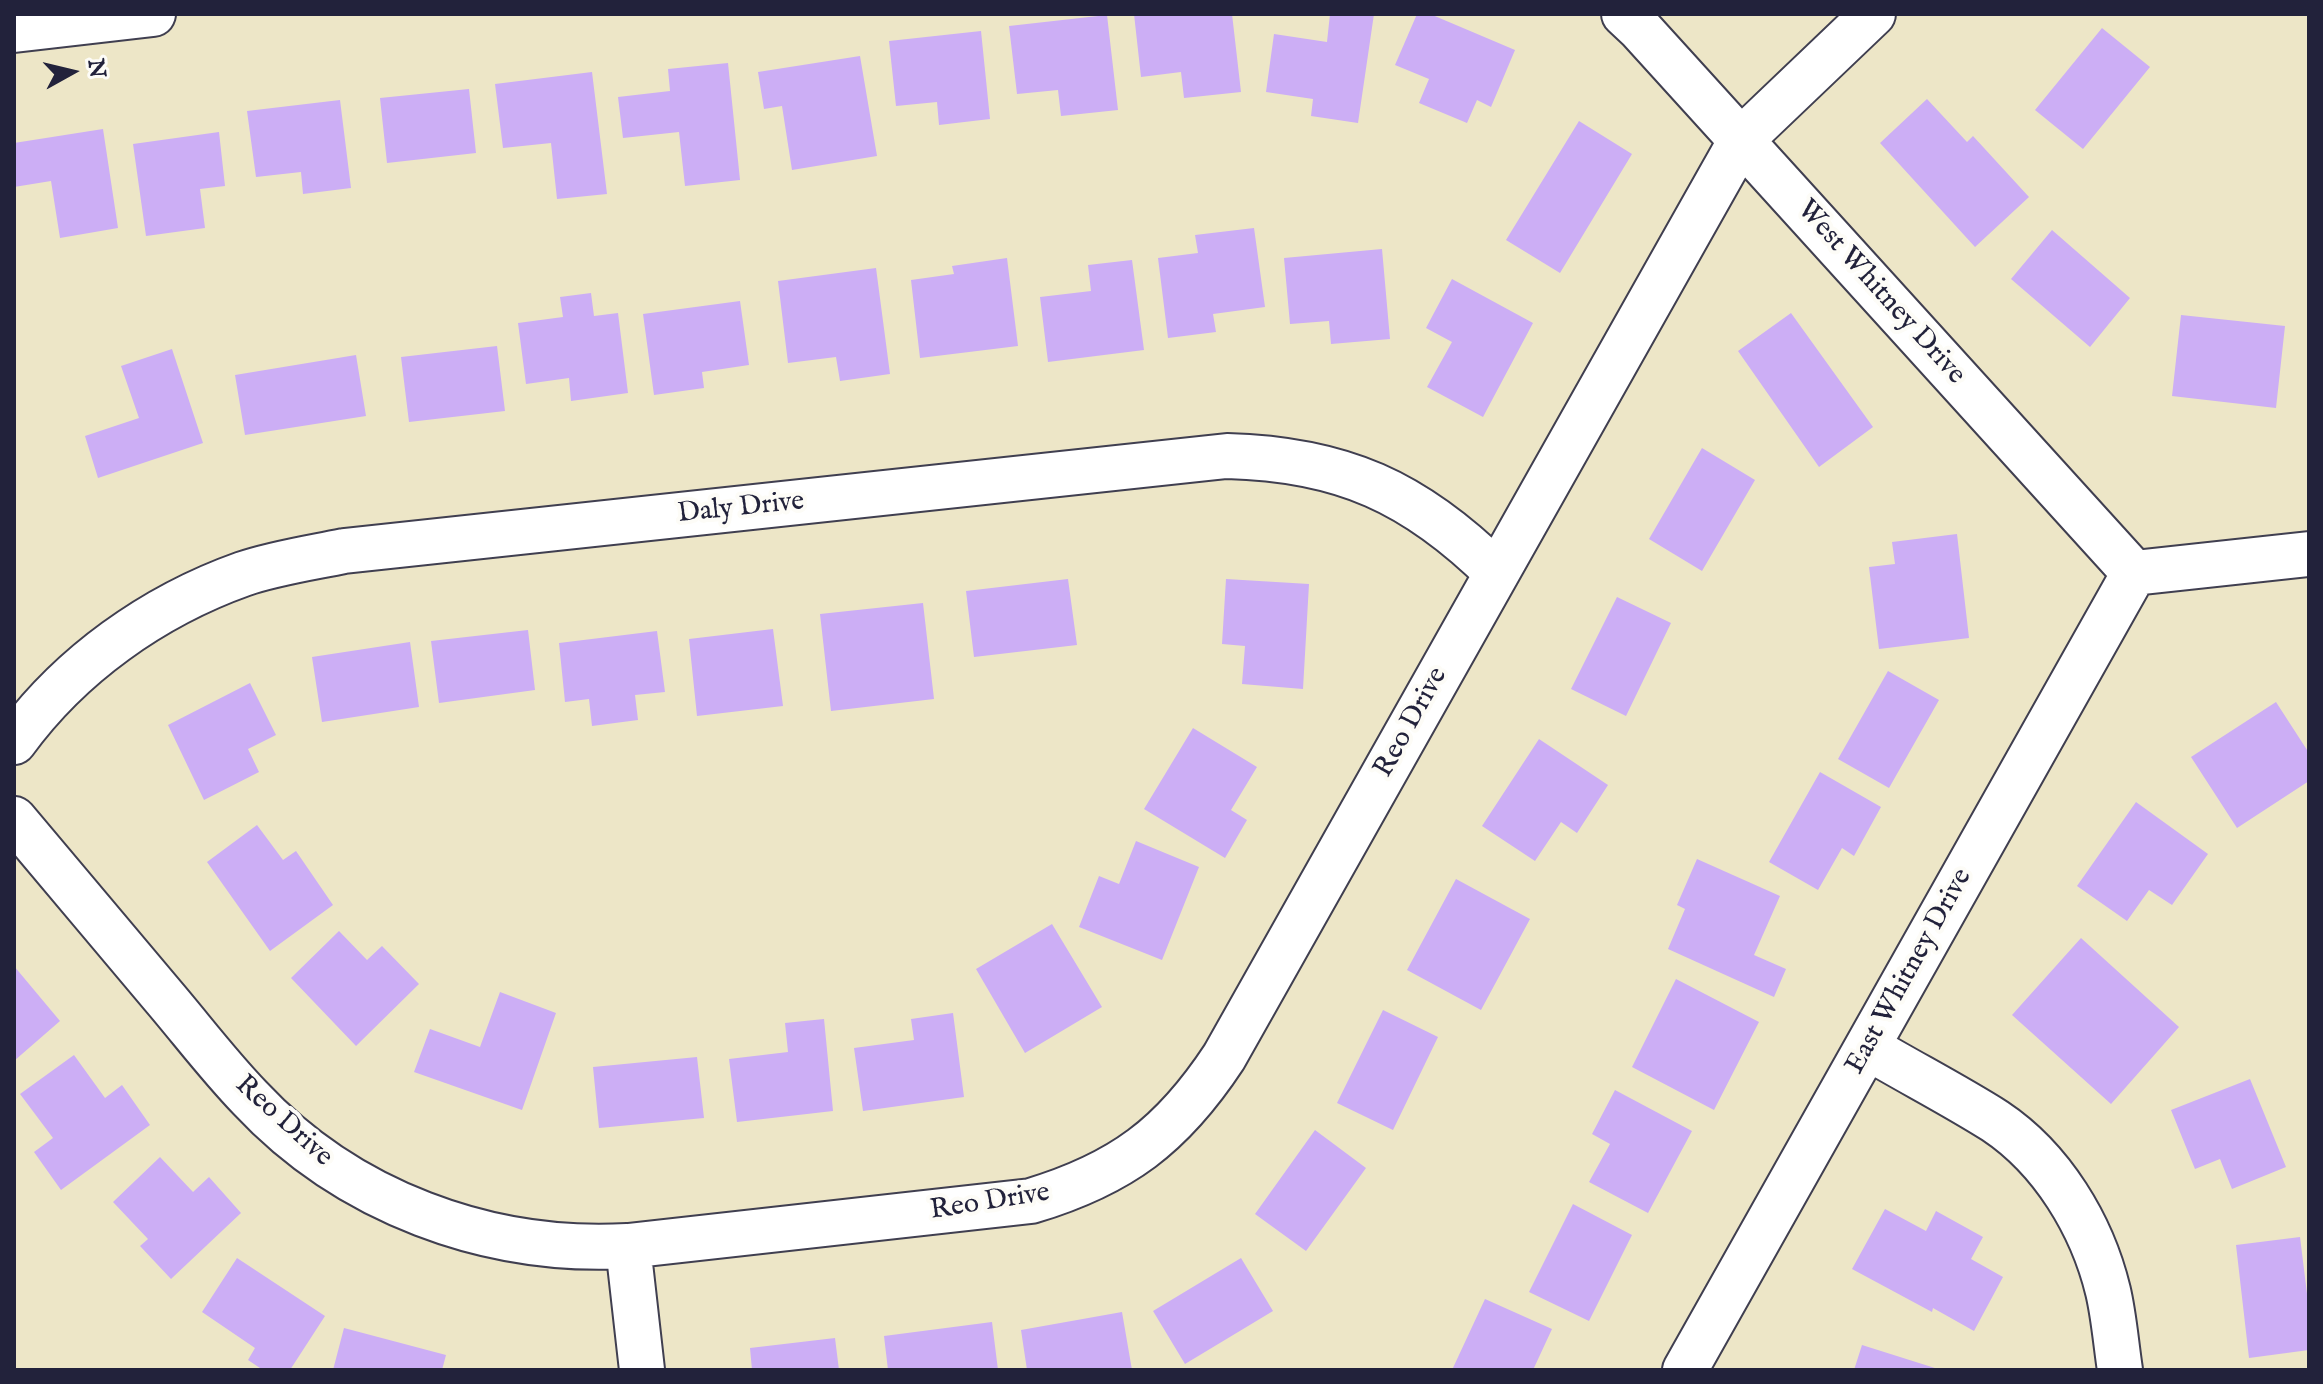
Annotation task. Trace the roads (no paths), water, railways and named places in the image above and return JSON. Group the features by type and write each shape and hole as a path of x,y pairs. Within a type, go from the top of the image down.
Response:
{"street":[{"path":"14,30 153,14"},
{"name":"West Whitney Drive","path":"1624,14 2134,573"},
{"name":"Reo Drive","path":"14,819 250,1099 302,1147 331,1168 392,1202 459,1228 527,1243 597,1248 628,1246 1031,1201 1097,1177 1155,1139 1196,1097 1224,1057 1741,140 1873,14"},
{"name":"Daly Drive","path":"14,742 63,686 116,640 177,603 275,564 344,551 1211,458 1252,457 1303,463 1375,485 1441,522 1497,573"},
{"path":"2134,573 2309,554"},
{"name":"East Whitney Drive","path":"1685,1370 2134,573"},
{"path":"1867,1047 1996,1122 2048,1170 2068,1198 2099,1260 2109,1293 2120,1370"},
{"path":"628,1246 642,1370"}]}
